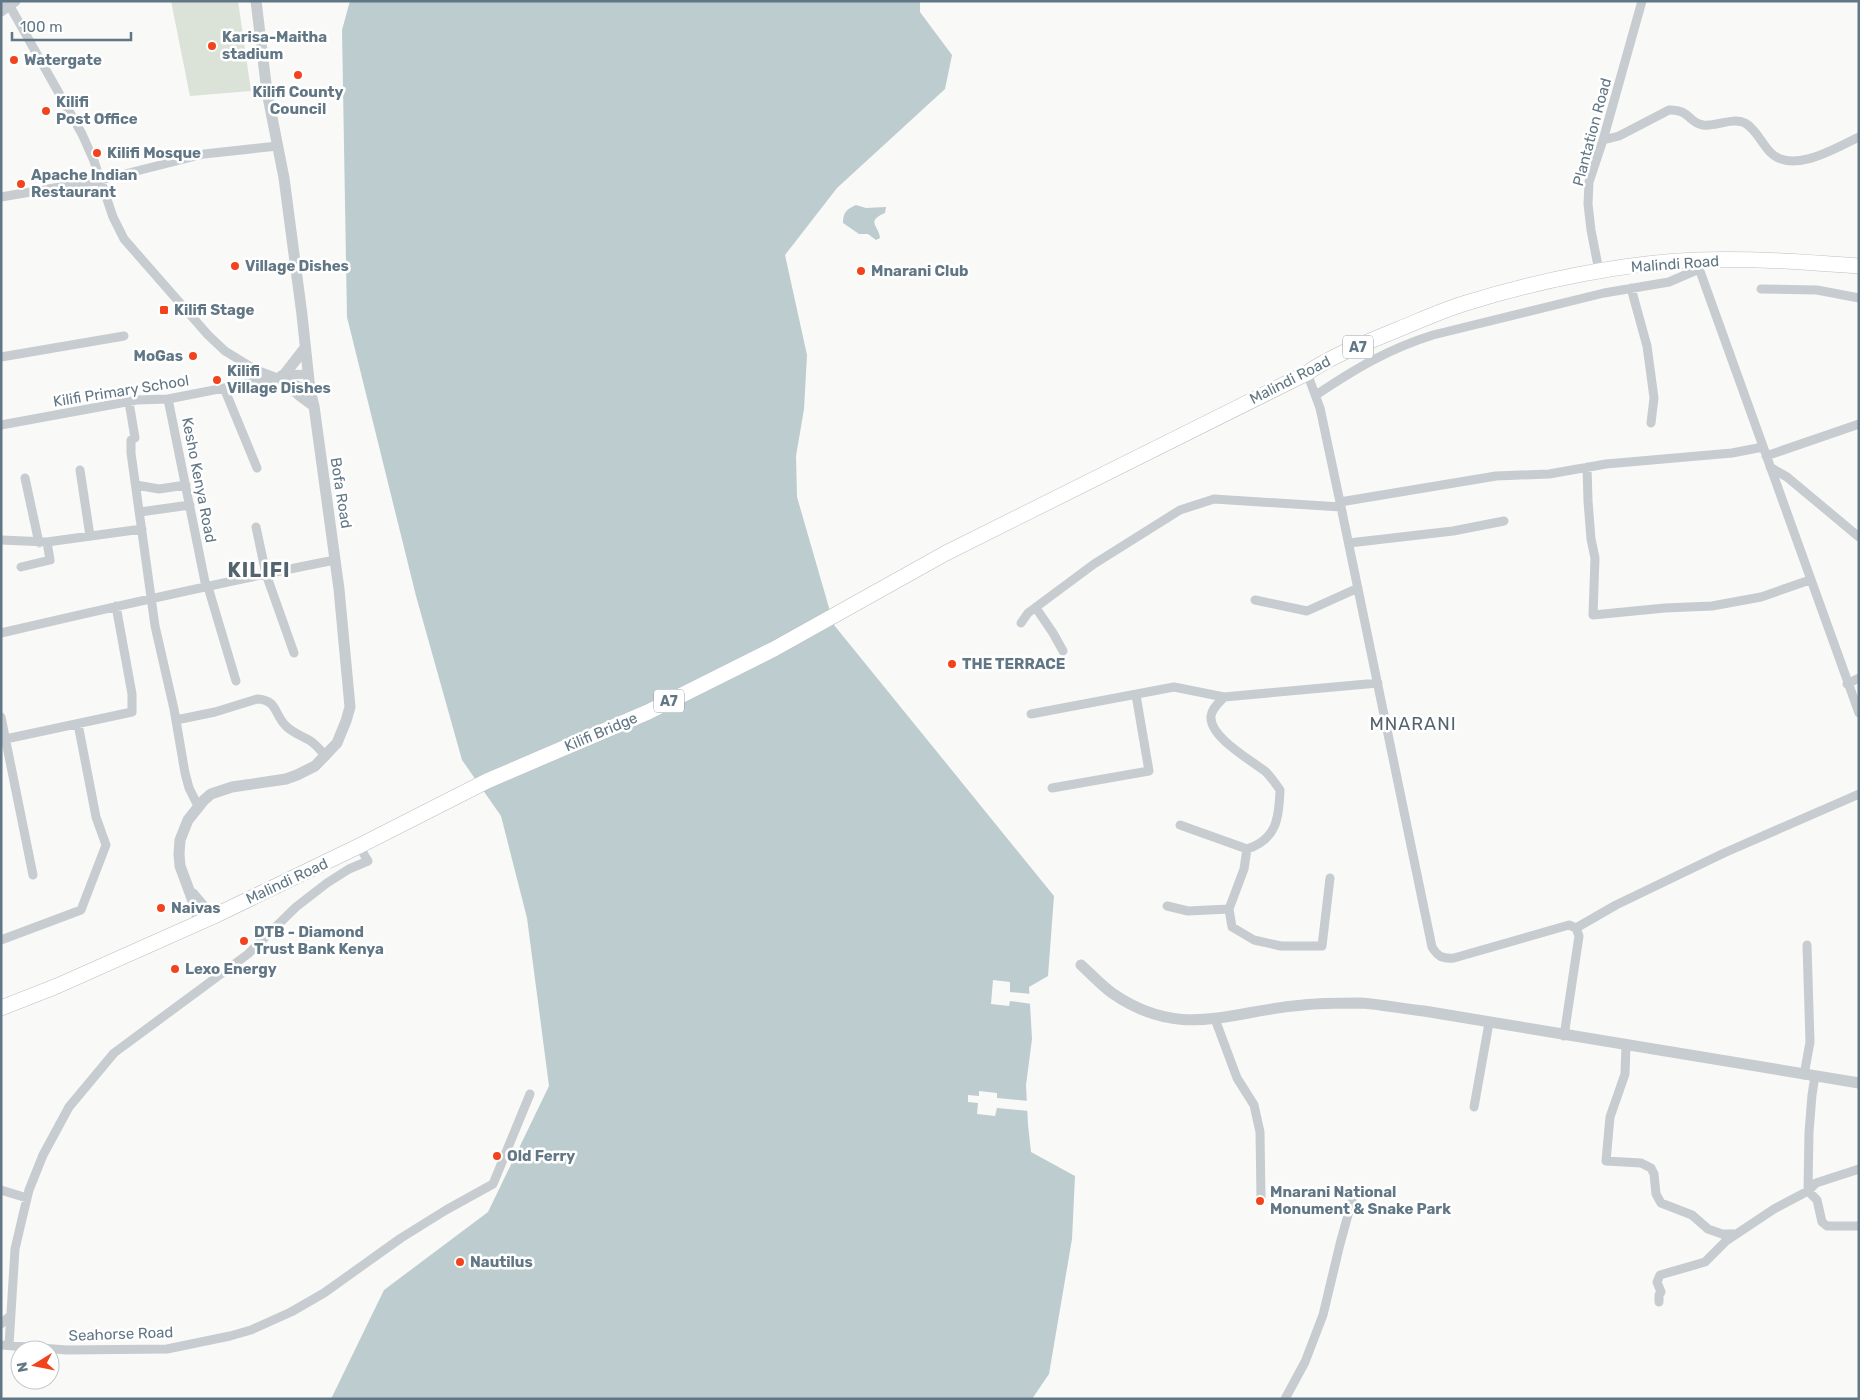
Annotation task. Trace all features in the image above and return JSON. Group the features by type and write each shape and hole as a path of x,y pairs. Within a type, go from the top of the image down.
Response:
{"highway":[{"name":"Malindi Road","path":"898,579 1050,500 1307,373 1344,352 1465,303 1599,271 1652,264 1698,265 1758,259 1859,266"},
{"name":"Kilifi Bridge","path":"433,809 488,781 648,712 774,649 898,579"},
{"name":"Malindi Road","path":"1,1008 57,986 205,920 433,809"}],"street":[{"name":"Bofa Road","path":"205,920 188,889 180,866 180,840 188,820 198,806 211,794 251,784 286,779 297,776 316,766 337,743 350,707 346,646 335,560 314,406 310,390 302,316 278,146 267,92 256,1"},
{"name":"Plantation Road","path":"1599,271 1588,204 1589,182 1603,140 1642,1"},
{"path":"8,5 82,134 101,180 113,216 124,239 208,335 225,351 256,370 310,390"},
{"path":"1603,140 1619,136 1669,110 1683,112 1703,125 1728,122 1745,123 1776,158 1783,161 1813,158 1859,138"},
{"path":"1,197 101,180 204,154 278,146"},
{"path":"1316,395 1360,366 1408,343 1433,335 1604,293 1669,282 1698,265 1859,713"},
{"path":"1631,288 1648,354 1654,398 1651,423"},
{"path":"1761,289 1817,290 1859,298"},
{"path":"1,357 124,336"},
{"path":"278,378 305,348"},
{"path":"1307,373 1316,395 1341,504 1430,938 1437,955 1441,958 1454,958 1568,925 1576,928 1579,936 1564,1036"},
{"name":"Kilifi Primary School","path":"1,425 138,400 168,399 309,374"},
{"path":"278,378 314,406"},
{"path":"224,388 257,468"},
{"name":"Kesho Kenya Road","path":"168,399 205,582 236,681"},
{"path":"129,402 135,438 131,440 130,444 150,600 176,720 185,773 189,788 198,806"},
{"path":"1021,623 1028,613 1094,564 1180,510 1214,498 1341,504 1496,476 1549,474 1628,461 1765,451 1859,424"},
{"path":"1587,467 1591,539 1595,558 1593,616 1665,608 1712,606 1761,597 1810,580"},
{"path":"1770,467 1787,477 1859,537"},
{"path":"80,470 90,536"},
{"path":"21,567 50,560 43,542 26,478"},
{"path":"136,485 158,489 186,485"},
{"path":"140,512 190,505"},
{"path":"1349,543 1453,531 1504,521"},
{"path":"256,527 266,574 294,653"},
{"path":"1,540 43,542 142,529"},
{"path":"1,632 335,560"},
{"path":"1255,600 1307,611 1358,588"},
{"path":"4,739 130,713 133,710 132,694 116,606"},
{"path":"1036,608 1063,651"},
{"path":"1847,684 1859,678"},
{"path":"1031,714 1174,687 1224,697 1378,683"},
{"path":"1052,788 1148,771 1136,694"},
{"path":"1180,824 1247,849 1257,846 1271,833 1277,824 1280,790 1268,774 1224,740 1212,725 1212,710 1224,697"},
{"path":"176,720 263,700 272,704 289,729 313,743 326,756"},
{"path":"1,717 33,875"},
{"path":"1,940 81,910 106,845 96,816 78,724"},
{"path":"1576,928 1616,905 1724,853 1859,794"},
{"path":"5,1345 11,1315 15,1249 27,1198 43,1155 69,1107 114,1053 220,976 262,941 296,907 327,883 349,869 368,861 359,846"},
{"path":"1247,849 1244,869 1229,909 1232,927 1254,940 1280,946 1322,946 1330,878"},
{"path":"1167,906 1188,912 1229,909"},
{"path":"1807,946 1810,1042 1808,1191 1816,1200 1822,1222 1827,1226 1859,1226"},
{"path":"1081,965 1110,992 1125,1002 1151,1014 1186,1021 1216,1019 1304,1005 1361,1003 1424,1011 1564,1036 1859,1083"},
{"path":"1216,1019 1237,1078 1254,1105 1260,1132 1261,1198"},
{"path":"1474,1106 1489,1023"},
{"path":"1626,1045 1625,1074 1610,1117 1606,1161 1641,1162 1651,1168 1654,1174 1656,1194 1661,1203 1692,1215 1708,1229 1715,1232 1736,1234"},
{"name":"Seahorse Road","path":"5,1345 67,1350 167,1348 251,1330 291,1312 324,1293 401,1238 493,1184 530,1094"},
{"path":"1659,1302 1661,1292 1657,1282 1660,1275 1705,1262 1726,1241 1774,1209 1808,1191 1816,1183 1859,1169"},
{"path":"1,1190 27,1198"},
{"path":"1285,1399 1305,1362 1323,1314 1354,1193"},
{"path":"1,1324 11,1315"}],"shaded area":[{"name":"Karisa-Maitha stadium","path":"171,1 238,1 251,91 190,96"},
{"path":"350,1 920,1 920,12 952,55 945,89 837,188 785,255 807,355 804,409 796,456 797,497 834,625 1054,896 1048,976 1029,987 1032,1039 1026,1085 1028,1125 1031,1152 1075,1176 1072,1239 1049,1374 1032,1399 331,1399 384,1290 488,1212 549,1086 527,918 501,816 462,760 416,596 347,317 342,30"},
{"path":"856,205 866,208 886,207 885,213 874,221 880,238 876,240 868,234 859,234 843,223 846,211"}],"pier":[{"path":"993,980 1010,982 1010,992 1032,994 1032,1004 1010,1001 1009,1006 991,1004"},
{"path":"979,1091 997,1093 997,1098 1029,1101 1030,1111 997,1108 995,1116 977,1114 978,1103 968,1102 968,1095 979,1096"}],"place":[{"name":"Karisa-Maitha stadium","path":"212,46"},
{"name":"Watergate","path":"14,60"},
{"name":"Kilifi County Council","path":"298,75"},
{"name":"Kilifi Post Office","path":"46,111"},
{"name":"Kilifi Mosque","path":"97,153"},
{"name":"Apache Indian Restaurant","path":"21,184"},
{"name":"Village Dishes","path":"235,266"},
{"name":"Mnarani Club","path":"861,271"},
{"name":"Kilifi Stage","path":"164,310"},
{"name":"MoGas","path":"193,356"},
{"name":"Kilifi Village Dishes","path":"217,380"},
{"name":"THE TERRACE","path":"952,664"},
{"name":"Naivas","path":"161,908"},
{"name":"DTB - Diamond Trust Bank Kenya","path":"244,941"},
{"name":"Lexo Energy","path":"175,969"},
{"name":"Old Ferry","path":"497,1156"},
{"name":"Mnarani National Monument & Snake Park","path":"1260,1201"},
{"name":"Nautilus","path":"460,1262"}],"district":[{"name":"KILIFI","path":"259,570"},
{"name":"MNARANI","path":"1413,724"}]}
